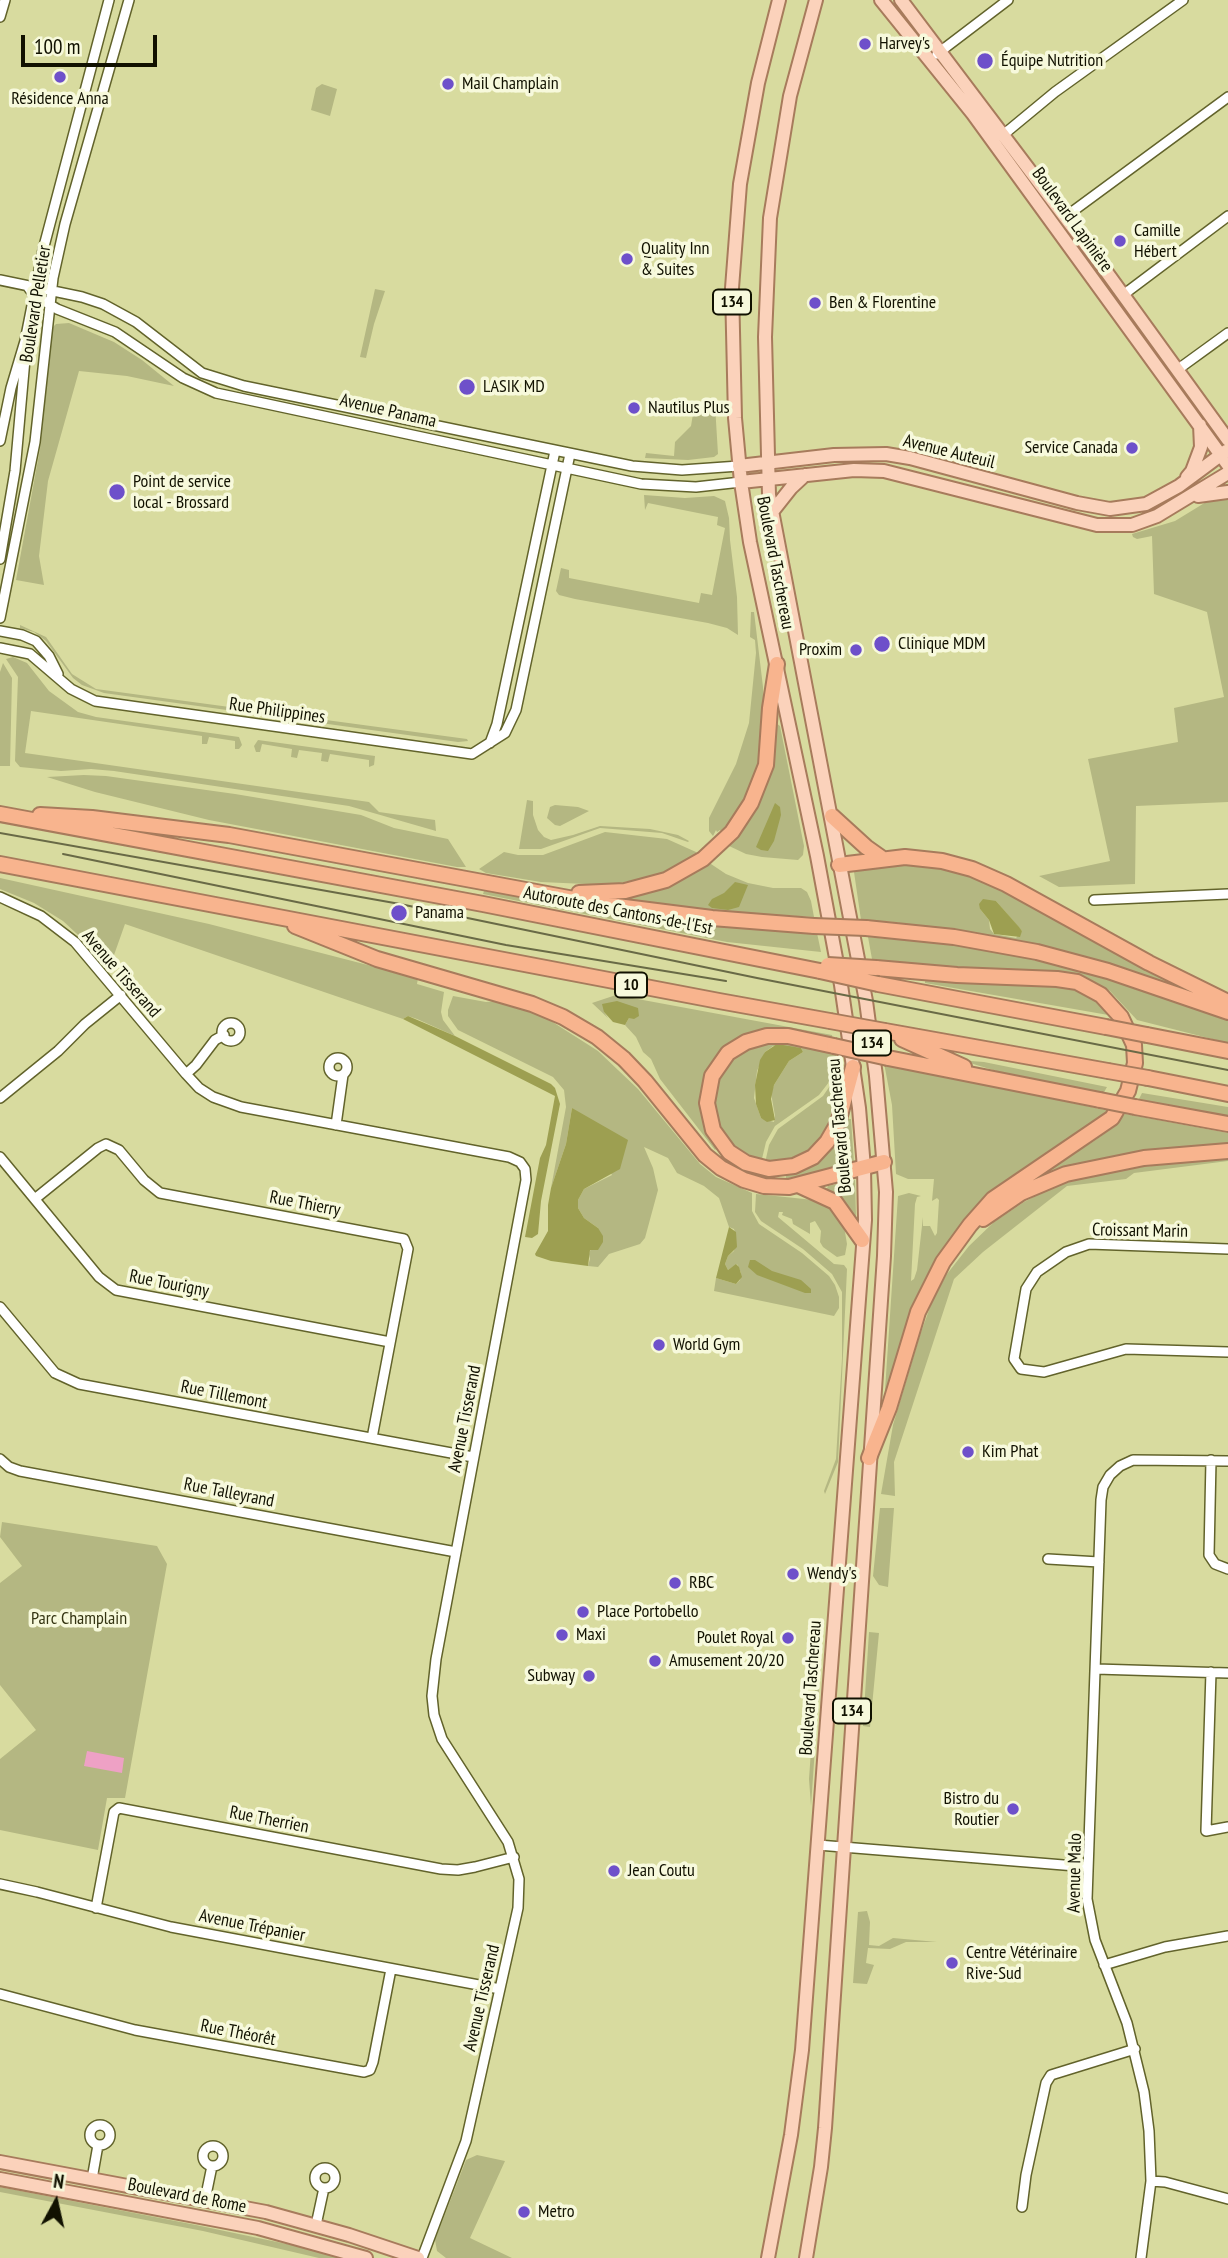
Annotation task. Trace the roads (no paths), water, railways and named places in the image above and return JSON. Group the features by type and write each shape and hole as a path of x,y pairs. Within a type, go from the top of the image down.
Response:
{"highway":[{"path":"520,889 579,893 625,891 666,880 703,859 725,839 746,812 763,773 769,747 770,708 777,664"},
{"path":"0,814 92,818 229,835 601,904 667,913 866,928 968,939 1045,954 1108,971 1228,1012"},
{"name":"Autoroute des Cantons-de-l'Est","path":"0,814 820,968 878,984 1228,1051"},
{"path":"832,816 883,859"},
{"path":"839,865 912,858 942,861 984,873 1149,963 1228,1002"},
{"name":"10","path":"0,864 705,999 1228,1094"},
{"path":"263,914 377,959 532,1004 563,1017 601,1041 631,1066 695,1145 716,1164 738,1177 776,1187 799,1185 884,1162"},
{"path":"820,968 876,968 957,975 1057,978 1077,982 1095,991 1110,1004 1125,1024 1134,1045 1135,1063 1131,1085 1112,1118 1002,1192 982,1210 937,1272 922,1303 889,1408 869,1458"},
{"path":"885,1031 951,1063 1001,1080"},
{"path":"853,1067 838,1123 827,1142 813,1157 794,1166 769,1170 752,1166 729,1152 713,1130 708,1103 712,1076 728,1053 746,1042 767,1036 788,1036 1228,1124"},
{"path":"956,1244 1005,1203 1066,1174 1144,1158 1228,1151"},
{"path":"799,1185 835,1202 862,1240"}],"main road":[{"name":"Boulevard Taschereau","path":"768,2258 799,2077 844,1513 864,1220 864,1168 859,1108 841,985 819,867 756,573 739,466 732,343 736,226 748,132 761,65 779,0"},
{"name":"Boulevard Taschereau","path":"806,2258 823,2145 884,1248 884,1162 868,1014 772,512 768,479 765,326 771,206 792,89 816,0"},
{"name":"Boulevard Lapinière","path":"881,0 935,55 1003,135 1228,440"},
{"name":"Boulevard Lapinière","path":"901,0 973,114 1200,425 1226,456"},
{"path":"1180,486 1199,457 1200,425"},
{"name":"Avenue Auteuil","path":"768,462 834,455 886,454 1110,509 1146,504 1226,456"},
{"name":"Avenue Panama","path":"739,466 768,462"},
{"name":"Avenue Auteuil","path":"768,479 854,470 884,471 1097,525 1132,525 1157,516 1228,473"},
{"path":"772,512 805,475"},
{"name":"Avenue Panama","path":"741,482 768,479"},
{"path":"1178,503 1205,494 1228,492"},
{"path":"819,867 839,865"},
{"name":"Boulevard de Rome","path":"0,2162 205,2200 316,2225 420,2258"},
{"name":"Boulevard de Rome","path":"0,2179 237,2223 298,2237 366,2258"}],"street":[{"path":"0,17 5,0"},
{"name":"Boulevard Pelletier","path":"0,559 15,471 32,290 109,0"},
{"name":"Boulevard Pelletier","path":"0,618 34,442 51,290 65,224 129,0"},
{"path":"935,55 1008,0"},
{"path":"1003,135 1058,90 1183,0"},
{"path":"1065,217 1228,97"},
{"path":"1123,295 1228,216"},
{"name":"Avenue Panama","path":"0,280 32,290 51,290 96,301 126,316 194,368 212,377 650,469 691,470 739,466"},
{"name":"Avenue Panama","path":"32,290 49,304 115,332 183,378 216,393 599,476 655,485 696,487 741,482"},
{"name":"Boulevard Pelletier","path":"0,441 11,388 28,329"},
{"path":"1177,370 1228,333"},
{"path":"490,743 497,724 555,451"},
{"path":"490,743 505,733 516,710 570,454"},
{"name":"Rue Philippines","path":"0,631 22,635 36,642 49,656 62,682"},
{"name":"Rue Philippines","path":"0,648 38,658 62,682 82,696 95,701 453,752 472,754 490,743"},
{"path":"1094,900 1228,894"},
{"name":"Avenue Tisserand","path":"0,897 36,913 65,933 86,953 186,1074 206,1093 230,1104 509,1157 520,1161 525,1169 524,1192 433,1679 434,1715 447,1748 503,1831 514,1857 520,1884 519,1908 466,2141 420,2258"},
{"path":"0,1098 121,995"},
{"path":"186,1074 215,1040 224,1035"},
{"path":"337,1125 343,1075"},
{"name":"Rue Thierry","path":"36,1198 106,1144 119,1150 144,1180 160,1193 404,1239 408,1248 372,1438"},
{"name":"Rue Tourigny","path":"0,1157 99,1277 116,1290 390,1342"},
{"name":"Croissant Marin","path":"1228,1249 1089,1244 1066,1252 1037,1272 1026,1289 1014,1359 1021,1369 1044,1372 1126,1349 1228,1352"},
{"name":"Rue Tillemont","path":"0,1307 55,1373 66,1380 473,1457"},
{"name":"Rue Talleyrand","path":"0,1459 9,1467 20,1471 456,1552"},
{"name":"Avenue Malo","path":"1141,2258 1151,2181 1147,2117 1135,2049 1090,1920 1087,1887 1102,1493 1105,1482 1126,1462 1139,1459 1228,1461"},
{"path":"1211,1460 1209,1555 1219,1567 1228,1569"},
{"path":"1048,1559 1099,1562"},
{"path":"1096,1669 1228,1672"},
{"path":"1211,1672 1206,1831 1228,1827"},
{"name":"Rue Therrien","path":"96,1908 114,1812 119,1808 441,1869 458,1870 514,1857"},
{"path":"818,1845 1088,1867"},
{"name":"Avenue Trépanier","path":"0,1884 171,1927 500,1989"},
{"path":"1104,1965 1164,1947 1228,1936"},
{"name":"Rue Théorêt","path":"0,1994 135,2030 365,2072 370,2070 373,2062 391,1969"},
{"path":"1023,2207 1026,2175 1046,2084 1051,2075 1135,2049"},
{"path":"92,2179 98,2145"},
{"name":"Boulevard de Rome","path":"205,2200 212,2166"},
{"path":"1151,2181 1228,2199"},
{"path":"316,2225 324,2188"}],"tram line":[{"path":"0,833 400,904 757,978 1228,1070"},
{"path":"63,854 506,945 726,981"}],"place":[{"name":"Harvey's","path":"865,44"},
{"name":"Équipe Nutrition","path":"985,61"},
{"name":"Résidence Anna","path":"60,77"},
{"name":"Mail Champlain","path":"448,84"},
{"name":"Camille Hébert","path":"1120,241"},
{"name":"Quality Inn & Suites","path":"627,259"},
{"name":"Ben & Florentine","path":"815,303"},
{"name":"LASIK MD","path":"467,387"},
{"name":"Nautilus Plus","path":"634,408"},
{"name":"Service Canada","path":"1132,448"},
{"name":"Point de service local - Brossard","path":"117,492"},
{"name":"Clinique MDM","path":"882,644"},
{"name":"Proxim","path":"856,650"},
{"name":"Panama","path":"399,913"},
{"name":"World Gym","path":"659,1345"},
{"name":"Kim Phat","path":"968,1452"},
{"name":"Wendy's","path":"793,1574"},
{"name":"RBC","path":"675,1583"},
{"name":"Place Portobello","path":"583,1612"},
{"name":"Maxi","path":"562,1635"},
{"name":"Poulet Royal","path":"788,1638"},
{"name":"Amusement 20/20","path":"655,1661"},
{"name":"Subway","path":"589,1676"},
{"name":"Bistro du Routier","path":"1013,1809"},
{"name":"Jean Coutu","path":"614,1871"},
{"name":"Centre Vétérinaire Rive-Sud","path":"952,1963"},
{"name":"Metro","path":"524,2212"}],"park label":[{"name":"Parc Champlain","path":"79,1619"}]}
